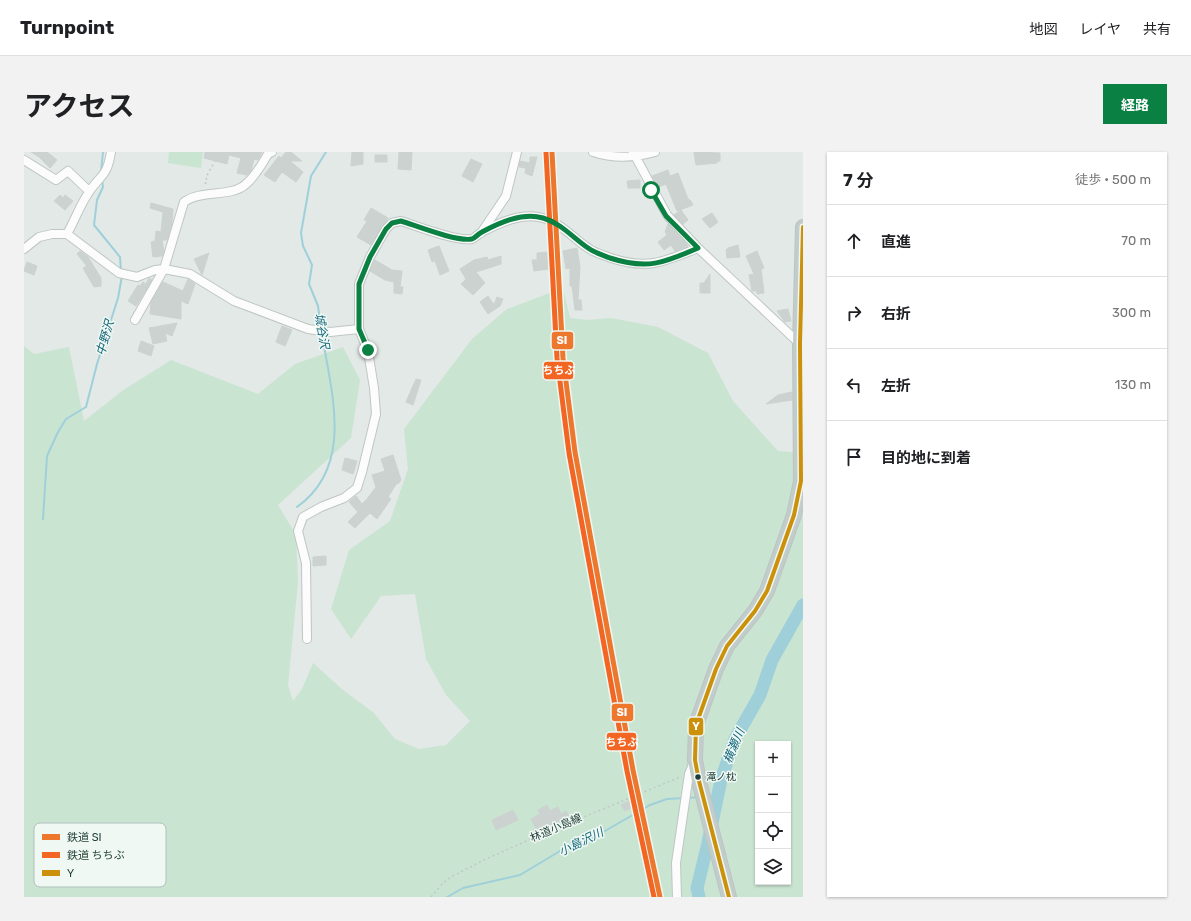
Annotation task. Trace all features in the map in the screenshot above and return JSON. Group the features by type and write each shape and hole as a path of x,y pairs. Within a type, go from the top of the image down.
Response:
{"highway":[{"path":"729,897 692,781 695,760 696,725 716,669 727,646 755,611 767,590 794,515 801,481 803,227"}],"street":[{"path":"67,234 89,191 102,177 109,165 111,152"},
{"path":"135,320 164,269 184,202 192,196 233,190 246,185 268,154 272,152"},
{"path":"481,233 506,196 517,152"},
{"path":"593,152 604,156 634,155 655,152"},
{"path":"634,155 666,216 802,345"},
{"path":"24,160 56,180 68,171 89,191"},
{"path":"307,639 306,563 298,531 303,517 321,507 344,498 357,488 369,448 376,414 374,388 368,350 358,330 359,284 370,257 386,229 392,223 401,221 462,239 473,239 481,233 506,221 528,217 542,218 562,227 596,253 636,265 660,263 698,248"},
{"path":"24,249 39,237 52,234 67,234 119,273 137,277 155,270 164,269 190,274 234,301 308,329 330,332 358,330"},
{"path":"677,897 676,863 684,806 692,781"}],"path":[{"path":"205,184 207,181 206,176 215,161"},
{"name":"林道小島線","path":"431,897 443,883 451,877 528,840 692,781"}],"green space":[{"path":"169,152 203,152 201,168 168,163"},
{"path":"563,288 570,318 587,320 611,318 658,327 708,353 733,401 778,451 803,453 803,897 24,897 24,346 34,354 69,347 84,421 122,391 171,360 258,394 295,364 343,347 360,380 351,438 278,505 296,535 298,582 288,685 293,701 302,689 313,663 343,690 374,713 395,739 419,749 446,745 470,721 446,695 426,659 415,594 381,596 351,639 331,609 349,550 390,521 408,469 404,429 472,339 507,309"}],"building":[{"path":"31,152 47,152 57,160 50,168 39,157"},
{"path":"205,152 262,152 258,160 254,159 251,171 247,175 237,173 241,158 229,155 227,164 204,158"},
{"path":"286,152 291,152 302,161 290,161 303,172 296,182 282,172 275,182 264,175 279,156 281,158"},
{"path":"352,152 363,152 363,164 351,166"},
{"path":"399,152 412,152 411,170 398,169"},
{"path":"694,152 720,153 720,161 717,161 717,163 696,165"},
{"path":"375,155 387,155 387,162 375,162"},
{"path":"530,157 537,157 532,176 525,173 526,168 519,167 520,161 530,163"},
{"path":"471,159 482,164 473,182 462,176"},
{"path":"668,170 670,176 678,173 688,199 693,205 677,211 666,184 658,187 652,176"},
{"path":"640,180 640,188 628,188 627,181"},
{"path":"60,195 63,198 65,195 73,201 65,210 54,201"},
{"path":"151,203 173,209 172,223 167,240 162,240 164,251 162,256 153,257 151,242 155,241 156,231 161,232 163,212 150,208"},
{"path":"371,208 388,218 371,245 357,237 367,221 364,220"},
{"path":"681,210 688,220 683,224 674,215"},
{"path":"712,213 718,222 710,228 702,219"},
{"path":"668,224 688,246 675,251 671,245 664,250 658,242 667,235 665,232"},
{"path":"738,245 740,257 727,258 726,250"},
{"path":"439,246 449,271 440,275 435,261 432,262 428,250"},
{"path":"577,248 580,267 578,300 581,300 582,310 575,310 572,286 570,286 570,268 566,269 563,251"},
{"path":"80,251 88,257 101,278 101,286 94,287 83,268 87,266 77,254"},
{"path":"757,251 764,268 761,269 764,293 757,294 757,291 752,291 749,275 754,274 746,256"},
{"path":"547,252 549,269 534,271 532,260 537,260 537,253"},
{"path":"209,253 202,275 194,259"},
{"path":"501,256 501,264 476,272 485,283 473,295 461,284 466,279 460,269 474,260 487,257 488,260"},
{"path":"375,260 392,270 402,271 400,287 403,287 402,294 394,293 394,282 385,280 370,271"},
{"path":"27,262 37,266 34,275 24,271"},
{"path":"710,274 710,293 700,293 700,283 704,283"},
{"path":"149,278 152,280 136,306 128,301 138,285 140,286 143,282 146,284"},
{"path":"188,279 195,284 188,304 181,301 181,319 150,314 151,302 163,282 183,291"},
{"path":"488,296 494,305 497,297 503,299 500,306 488,314 480,302"},
{"path":"788,309 791,321 785,322 777,311"},
{"path":"177,323 172,336 165,333 167,341 153,344 149,328"},
{"path":"282,326 292,330 285,346 276,342"},
{"path":"141,341 154,346 151,356 138,351"},
{"path":"416,379 421,380 413,405 406,402"},
{"path":"792,392 792,400 766,404 778,395"},
{"path":"393,455 401,480 398,484 397,483 388,497 391,499 377,519 370,513 355,528 348,522 358,512 349,502 356,496 362,504 367,499 376,487 372,475 385,471 381,459"},
{"path":"345,458 357,461 353,474 342,470"},
{"path":"326,556 326,565 313,566 313,557"},
{"path":"635,798 638,804 625,811 621,805"},
{"path":"547,805 550,811 558,807 561,814 566,811 569,817 538,832 531,819 540,814 538,810"},
{"path":"513,810 518,820 496,830 492,820"}],"waterway":[{"name":"中野沢","path":"101,172 103,152"},
{"name":"城谷沢","path":"321,329 318,306 309,284 312,265 303,246 301,233 311,176 326,152"},
{"name":"中野沢","path":"102,180 103,187 97,200 94,225 120,257 121,271"},
{"name":"中野沢","path":"43,519 47,456 66,419 86,407 97,364 118,298 122,276"},
{"name":"城谷沢","path":"297,507 315,490 327,471 333,450 335,427 333,403 322,334"},
{"name":"横瀬川","path":"699,897 697,888 721,780 735,739 760,695 772,660 803,605"},
{"name":"小島沢川","path":"709,796 717,796"},
{"name":"小島沢川","path":"689,798 698,797"},
{"name":"小島沢川","path":"447,897 463,888 520,875 565,848 598,835 650,805 667,799 684,798"}],"rail line":[{"name":"ちちぶ","path":"546,152 557,358 569,453 627,771 654,897"},
{"name":"SI","path":"552,152 563,358 575,452 633,770 660,897"}],"transit line":[{"name":"Y","path":"729,897 699,781 695,760 696,725 716,669 727,646 755,611 767,591 794,515 801,481 800,344 803,227"}],"place":[{"name":"滝ノ枕","path":"698,777"}],"route":[{"path":"368,350 359,329 359,284 370,257 382,235 392,223 401,221 456,238 473,239 481,233 506,221 528,217 542,218 562,227 596,253 628,264 636,265 660,263 698,248 666,216 651,190"}]}
